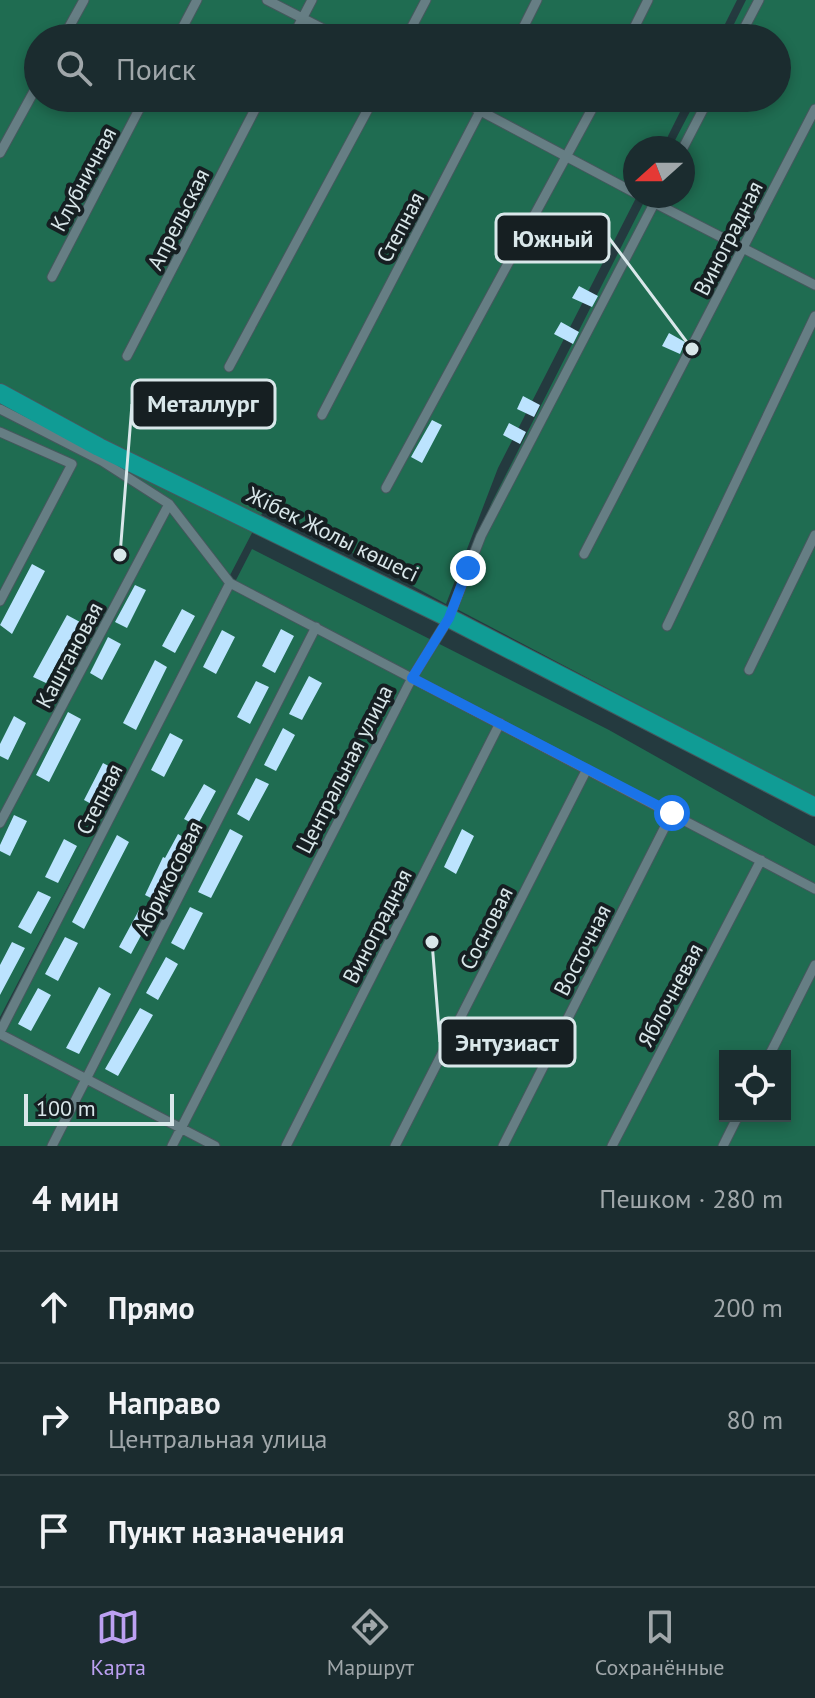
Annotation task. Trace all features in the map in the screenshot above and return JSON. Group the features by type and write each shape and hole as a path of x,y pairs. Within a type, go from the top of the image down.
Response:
{"highway":[{"name":"Жібек Жолы көшесі","path":"0,393 99,447 449,618 815,807"}],"street":[{"path":"71,24 84,0"},
{"path":"184,24 197,0"},
{"path":"267,0 314,24"},
{"path":"299,24 312,0"},
{"path":"413,24 426,0"},
{"path":"525,24 537,0"},
{"path":"636,24 648,0"},
{"path":"746,24 759,0"},
{"path":"0,153 24,109"},
{"name":"Виноградная","path":"584,554 815,109"},
{"name":"Клубничная","path":"52,277 138,112"},
{"name":"Апрельская","path":"127,356 254,112"},
{"path":"229,367 366,112"},
{"name":"Степная","path":"322,415 480,112"},
{"path":"483,112 623,186"},
{"path":"386,488 591,112"},
{"path":"689,136 702,112"},
{"name":"Центральная улица","path":"172,1146 412,678 449,618 481,536 652,208"},
{"path":"670,208 815,285"},
{"path":"667,626 815,316"},
{"path":"0,409 102,461 169,504 230,583 815,889"},
{"path":"0,432 72,464 0,601"},
{"name":"Каштановая","path":"0,823 169,504"},
{"path":"749,670 815,535"},
{"name":"Степная","path":"0,1033 230,583"},
{"name":"Абрикосовая","path":"52,1146 316,627"},
{"name":"Виноградная","path":"286,1146 500,723"},
{"name":"Сосновая","path":"395,1146 587,769"},
{"name":"Восточная","path":"503,1146 672,813"},
{"name":"Яблочневая","path":"612,1146 761,860"},
{"path":"772,1050 815,965"},
{"path":"0,1033 85,1081 215,1146"},
{"path":"723,1146 735,1122"}],"green space":[{"path":"0,0 737,0 725,24 24,24 24,112 680,112 668,136 623,136 623,208 631,208 498,468 446,604 266,506 0,1017"},
{"path":"746,0 815,0 815,798 451,606 492,502 641,208 695,208 695,136 677,136 690,112 791,112 791,24 734,24"},
{"path":"252,549 609,730 815,846 815,1146 0,1146 0,1038"}],"building":[{"path":"579,286 598,296 592,307 572,298"},
{"path":"561,322 579,332 573,344 554,334"},
{"path":"669,333 685,342 680,354 662,346"},
{"path":"523,396 540,405 534,417 517,409"},
{"path":"432,420 442,425 422,463 411,457"},
{"path":"509,423 526,432 520,444 503,435"},
{"path":"32,564 45,571 12,634 0,625"},
{"path":"135,585 146,590 127,628 115,622"},
{"path":"182,609 195,616 175,653 162,646"},
{"path":"67,615 80,622 46,683 33,677"},
{"path":"281,629 294,636 275,673 262,666"},
{"path":"222,630 235,637 216,674 203,667"},
{"path":"108,637 121,644 102,680 90,673"},
{"path":"155,660 167,667 136,730 123,723"},
{"path":"309,676 322,683 302,720 289,714"},
{"path":"256,681 269,687 250,724 237,717"},
{"path":"68,712 81,719 49,782 36,775"},
{"path":"14,716 26,723 8,760 0,756 0,744"},
{"path":"283,728 295,735 276,771 264,765"},
{"path":"170,733 183,740 164,777 151,770"},
{"path":"103,763 116,770 97,807 84,800"},
{"path":"256,778 269,784 249,821 237,814"},
{"path":"204,784 216,791 197,826 184,819"},
{"path":"14,815 27,821 10,856 0,851 0,845"},
{"path":"230,829 243,836 211,898 198,892"},
{"path":"462,829 474,836 456,874 444,867"},
{"path":"178,834 190,841 157,901 145,895"},
{"path":"117,835 129,842 84,929 72,922"},
{"path":"64,839 77,846 58,883 45,877"},
{"path":"38,891 51,897 31,934 18,927"},
{"path":"190,907 203,913 184,950 171,943"},
{"path":"139,910 151,917 131,954 119,947"},
{"path":"65,937 78,943 58,981 45,974"},
{"path":"12,942 25,948 0,995 0,965"},
{"path":"166,957 178,964 158,1000 146,993"},
{"path":"99,987 111,994 79,1054 66,1048"},
{"path":"38,988 51,995 31,1031 18,1024"},
{"path":"140,1008 153,1015 118,1076 105,1069"}],"place":[{"name":"Южный","path":"692,349"},
{"name":"Металлург","path":"120,555"},
{"name":"Энтузиаст","path":"432,942"}],"route":[{"path":"468,568 449,618 412,678 672,813"}]}
